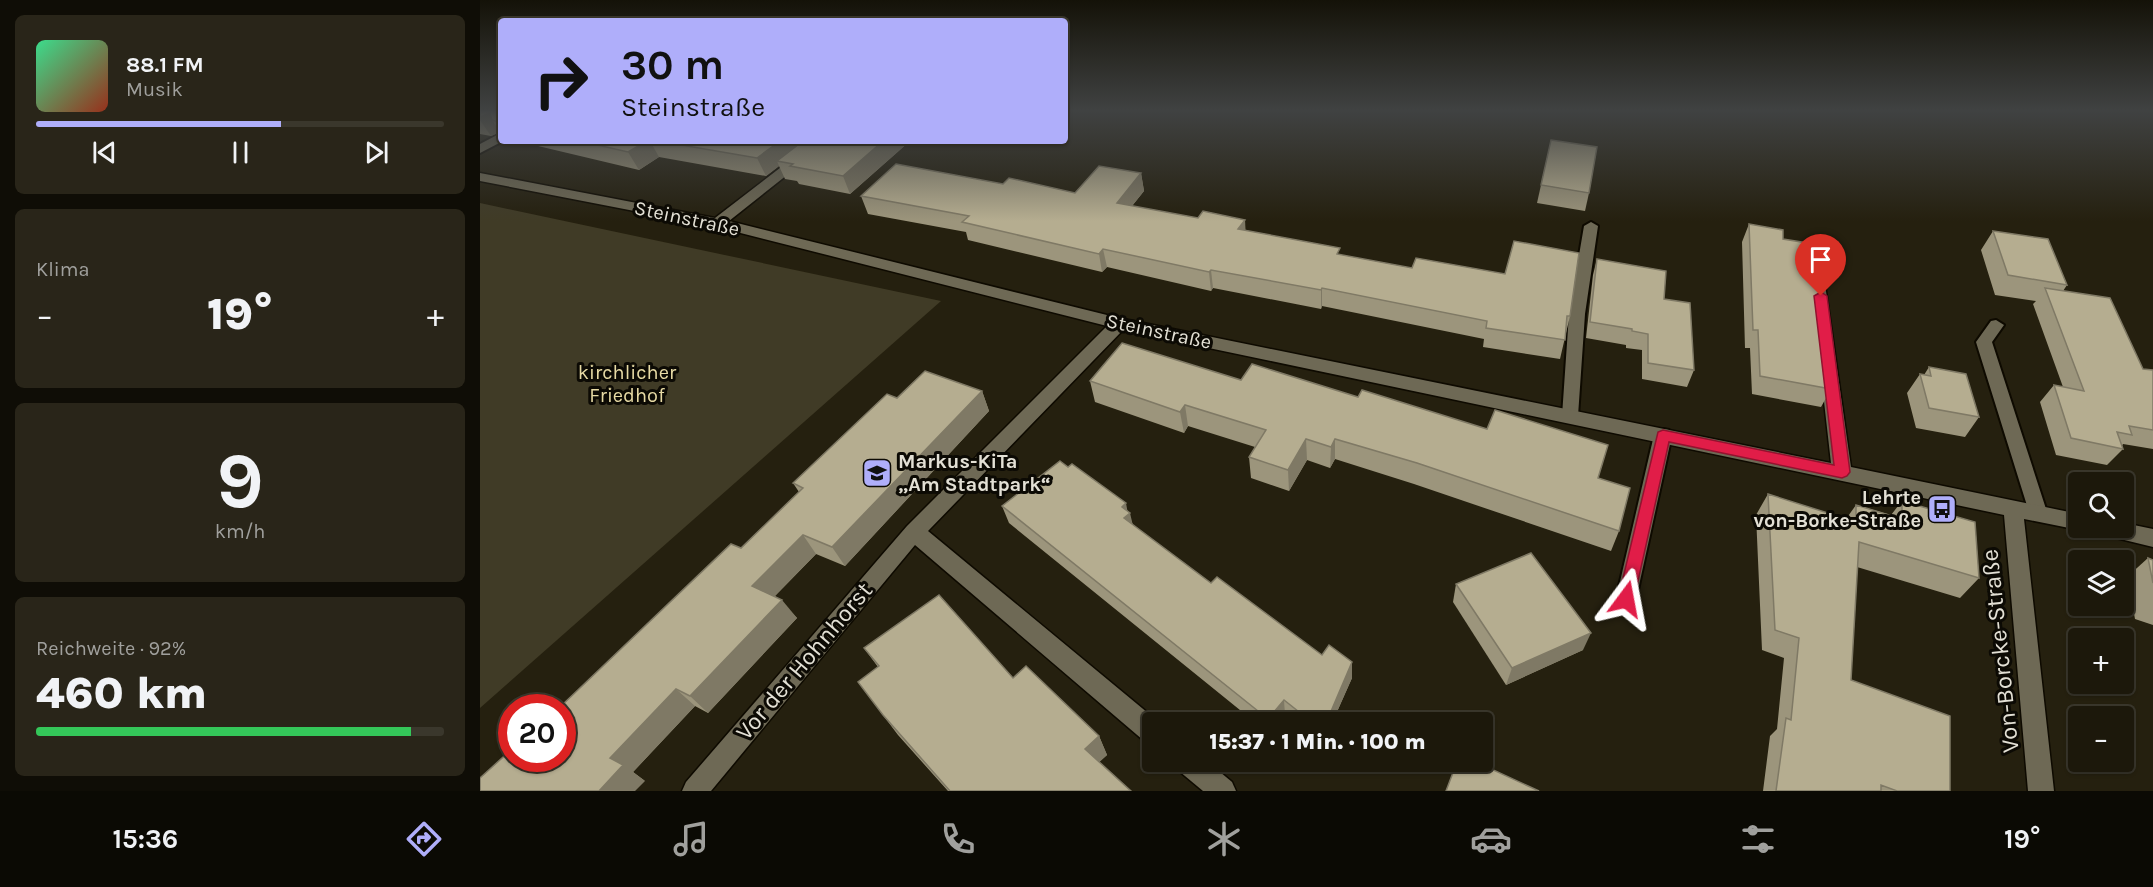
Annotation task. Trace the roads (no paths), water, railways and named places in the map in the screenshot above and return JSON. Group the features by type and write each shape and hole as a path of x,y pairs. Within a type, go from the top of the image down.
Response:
{"street":[{"path":"718,223 815,147"},
{"name":"Steinstraße","path":"480,177 718,223 1119,324 2068,519"},
{"path":"1815,252 1842,472"},
{"name":"Vor der Hohnhorst","path":"695,791 914,532 1119,324"},
{"name":"Von-Borcke-Straße","path":"2013,507 2041,791"},
{"path":"914,532 1142,724"},
{"path":"2134,534 2153,538"},
{"path":"1200,772 1223,791"}],"lane":[{"path":"1570,416 1577,314 1591,226"},
{"path":"1996,325 1984,342 2038,512"},
{"path":"1626,599 1663,435"}],"place":[{"name":"Markus-KiTa „Am Stadtpark“","path":"877,473"},
{"name":"Lehrte von-Borke-Straße","path":"1942,509"}],"park label":[{"name":"kirchlicher Friedhof","path":"627,384"}]}
